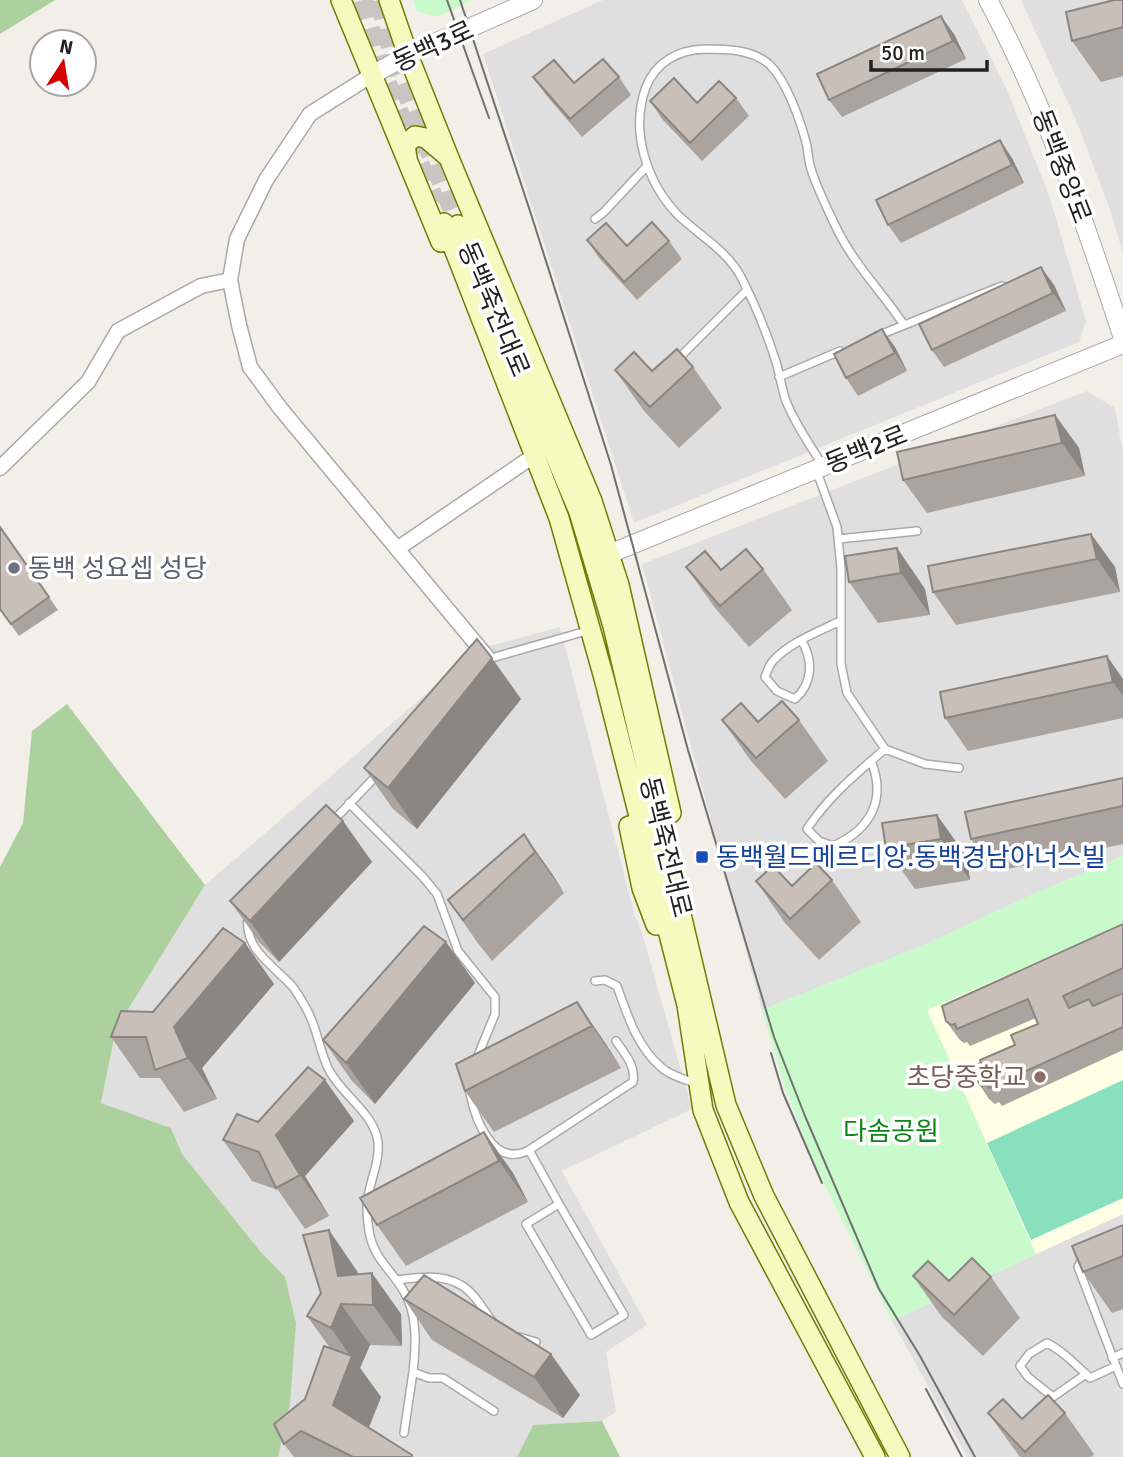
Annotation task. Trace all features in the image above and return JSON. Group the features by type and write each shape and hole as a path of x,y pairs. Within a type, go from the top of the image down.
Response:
{"main road":[{"path":"341,0 485,349 566,571 599,687 642,888 687,1005"},
{"path":"389,0 449,158 592,501 619,585 691,906 700,990"},
{"path":"408,162 405,145 415,136 426,138 449,158"},
{"name":"동백죽전대로","path":"875,1457 739,1202 703,1110 687,1005 604,678 559,518 451,224 579,512 613,626 726,1105 764,1196 900,1457"}],"street":[{"name":"동백3로","path":"372,75 408,55 533,0"},
{"name":"동백중앙로","path":"988,0 1019,61 1061,157 1123,338"},
{"path":"372,75 310,114 266,180 237,239 230,279 250,367 280,408 397,549 483,663"},
{"path":"0,468 88,382 118,331 192,290 230,279"},
{"name":"동백2로","path":"609,554 1123,344"},
{"path":"397,549 526,461"}],"lane":[{"path":"904,325 836,229 811,170 801,125 778,75 761,59 736,50 700,50 678,54 661,64 653,72 643,96 641,136 644,158 666,200 677,214 726,257 740,275 787,403 819,468 837,527 841,569 841,664 847,693 885,750 925,764 959,768"},
{"path":"594,219 611,205 647,166"},
{"path":"866,341 1007,284"},
{"path":"679,358 746,291"},
{"path":"779,377 854,346"},
{"path":"838,540 917,531"},
{"path":"802,641 808,652 810,671 806,690 795,699 777,691 765,677 771,663 802,641 839,621"},
{"path":"483,663 583,632"},
{"path":"871,761 876,773 878,800 869,818 848,840 834,846 819,841 807,829 820,809 871,761 885,750"},
{"path":"323,831 386,765"},
{"path":"349,803 437,894 458,951 495,997 495,1014 473,1066"},
{"path":"251,906 247,930 251,942 264,960 293,988 307,1010 328,1068 342,1089 366,1115 378,1141 376,1171 367,1204 370,1238 381,1262 404,1290 414,1316 413,1372 404,1433"},
{"path":"595,981 604,980 618,986 629,1021 647,1052 662,1069 699,1085"},
{"path":"471,1079 470,1093 475,1118 490,1143 504,1151 521,1154 633,1083 634,1074 629,1059 616,1041"},
{"path":"529,1150 624,1315 592,1335 526,1224 559,1204"},
{"path":"1093,1249 1081,1259 1078,1267 1123,1384"},
{"path":"396,1280 434,1276 453,1281 470,1292 501,1331"},
{"path":"512,1335 536,1342"},
{"path":"1086,1374 1053,1397 1016,1368 1029,1354 1047,1343 1057,1348 1086,1374 1090,1378 1116,1366"},
{"path":"1112,1357 1123,1353"},
{"path":"413,1372 429,1378 443,1378 495,1411"}],"shaded area":[{"path":"603,0 962,0 1007,90 1049,195 1086,321 1079,342 634,523 483,54"},
{"path":"1021,0 1123,0 1123,253 1078,125"},
{"path":"1087,391 1115,408 1123,453 1123,856 926,944 762,1010 642,564"},
{"path":"560,627 634,913 692,1109 562,1171 647,1325 606,1352 616,1412 602,1421 533,1425 517,1457 278,1457 290,1404 285,1277 260,1251 182,1154 171,1128 101,1104 116,1029 205,885 478,649"},
{"name":"초당중학교","path":"1123,924 1123,1214 1036,1254 927,1010"},
{"path":"1123,1214 1123,1457 967,1457 892,1321"}],"green space":[{"path":"0,0 55,0 0,34"},
{"path":"413,0 472,0 437,17 417,11"},
{"path":"67,704 205,885 116,1029 101,1103 171,1128 182,1154 260,1251 285,1277 296,1323 290,1404 278,1457 0,1457 0,867 23,823 32,731"},
{"name":"다솜공원","path":"1123,856 1123,924 927,1010 1036,1254 892,1321 814,1163 785,1088 762,1010 926,944"},
{"path":"1123,1080 1123,1198 1031,1240 987,1143"},
{"path":"602,1421 620,1457 517,1457 533,1425"}],"building":[{"path":"1123,0 1123,27 1072,41 1066,12"},
{"path":"941,16 953,41 829,100 817,74"},
{"path":"603,59 619,77 570,119 533,77 554,60 574,83"},
{"path":"674,78 697,103 719,81 736,98 690,143 650,101"},
{"path":"1000,140 1012,165 888,225 876,200"},
{"path":"652,222 669,241 624,282 587,240 606,223 627,246"},
{"path":"1041,267 1053,293 932,350 919,324"},
{"path":"882,329 895,353 846,378 834,354"},
{"path":"677,349 693,367 650,407 615,370 634,352 652,371"},
{"path":"1055,415 1062,443 903,480 897,452"},
{"name":"동백 성요셉 성당","path":"0,527 49,597 11,624 0,609"},
{"path":"1091,534 1097,559 933,592 928,566"},
{"path":"897,548 901,573 849,582 845,556"},
{"path":"746,549 763,569 720,606 686,567 705,551 721,570"},
{"path":"477,639 492,658 388,788 364,768"},
{"path":"1107,656 1113,682 945,718 940,692"},
{"path":"782,701 799,720 756,758 722,720 741,703 758,722"},
{"path":"1123,778 1123,806 971,839 965,812"},
{"path":"326,805 343,821 250,921 230,901"},
{"path":"937,815 941,839 886,848 882,823"},
{"path":"524,834 535,852 463,920 448,900"},
{"path":"816,863 832,880 790,919 756,881 773,866 792,886"},
{"path":"1123,924 1123,968 1063,996 1069,1008 1089,999 1093,1006 1123,993 1123,1027 989,1088 987,1084 982,1086 977,1081 973,1066 981,1063 980,1060 1015,1045 1011,1035 1038,1024 1028,999 957,1029 955,1024 951,1025 946,1021 942,1006"},
{"path":"424,926 446,942 346,1063 323,1040"},
{"path":"223,928 245,943 174,1027 188,1058 155,1070 146,1037 111,1037 121,1011 153,1012"},
{"path":"577,1002 592,1026 465,1091 456,1064"},
{"path":"308,1067 325,1080 276,1135 300,1175 276,1188 259,1152 223,1140 237,1114 258,1122"},
{"path":"484,1132 499,1161 377,1225 360,1198"},
{"path":"1123,1225 1123,1256 1083,1272 1072,1246"},
{"path":"329,1230 338,1276 372,1273 373,1305 341,1304 331,1328 307,1316 321,1293 303,1235"},
{"path":"972,1258 991,1277 954,1315 913,1276 928,1261 949,1281"},
{"path":"424,1275 551,1354 534,1377 404,1299"},
{"path":"324,1346 352,1356 333,1405 412,1455 411,1457 353,1457 301,1431 284,1444 274,1424 305,1399"},
{"path":"1048,1395 1065,1413 1025,1452 988,1413 1003,1399 1022,1419"}],"tunnel":[{"path":"363,0 380,65 436,203"},
{"path":"379,0 394,61 458,225"}],"tram line":[{"path":"447,0 489,118"},
{"path":"460,0 611,465 688,750 774,1037 879,1289 920,1356 975,1457"},
{"path":"771,1053 783,1093 822,1183"},
{"path":"926,1389 962,1457"}],"place":[{"name":"동백 성요셉 성당","path":"14,568"},
{"name":"동백월드메르디앙.동백경남아너스빌","path":"702,857"},
{"name":"초당중학교","path":"1040,1077"}]}
